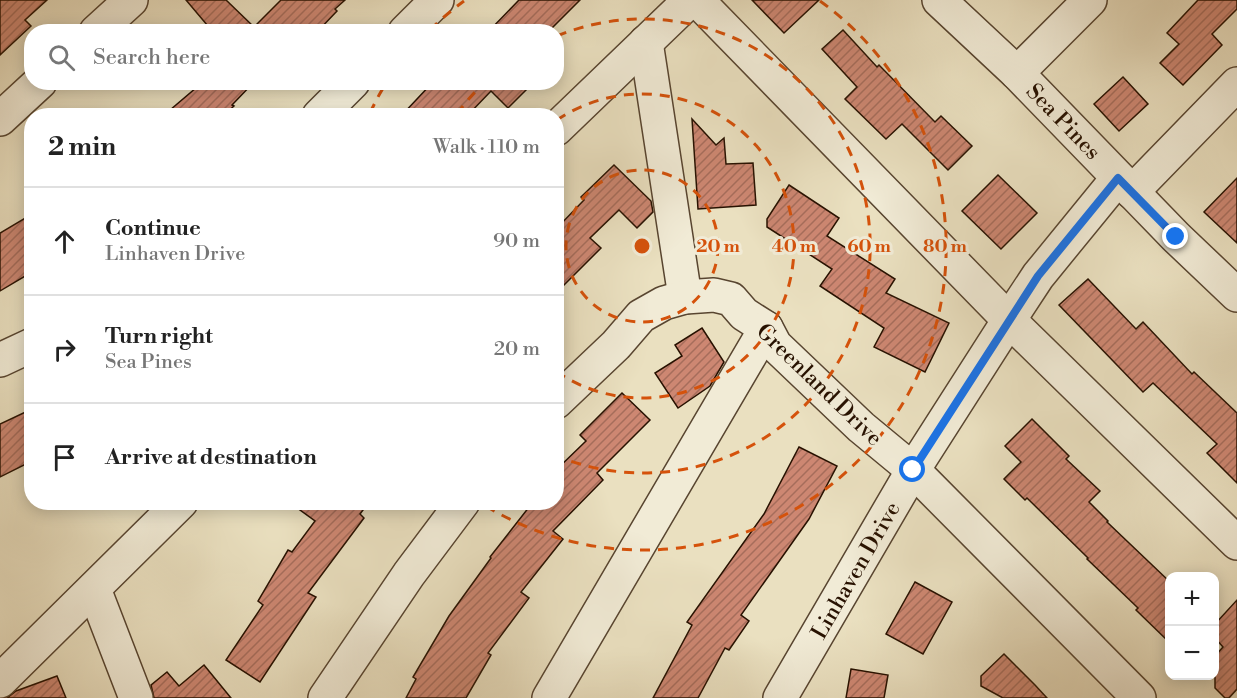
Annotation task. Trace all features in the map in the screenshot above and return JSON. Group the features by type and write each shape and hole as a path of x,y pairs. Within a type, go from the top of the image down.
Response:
{"street":[{"path":"105,24 131,0"},
{"path":"413,24 437,0"},
{"path":"564,121 690,0"},
{"path":"697,0 1009,320 1237,543"},
{"name":"Sea Pines","path":"939,0 1017,73 1125,185 1237,295"},
{"path":"1017,73 1090,0"},
{"path":"646,42 685,297"},
{"name":"Linhaven Drive","path":"780,698 913,470 1038,276 1125,185 1237,84"},
{"path":"0,119 31,90"},
{"path":"327,108 345,90"},
{"name":"Greenland Drive","path":"564,394 616,345 641,316 664,303 685,297 714,295 731,299 744,314 765,328 775,345 861,427 913,470 1139,698"},
{"path":"549,698 765,328"},
{"path":"0,360 24,349"},
{"path":"0,681 173,510"},
{"path":"325,698 409,574 458,510"},
{"path":"94,589 136,698"}],"building":[{"path":"0,0 47,0 25,20 29,24 24,24 24,33 0,55"},
{"path":"186,0 226,0 251,24 206,24"},
{"path":"281,0 345,0 335,9 337,11 325,24 257,24"},
{"path":"519,0 580,0 556,24 496,24"},
{"path":"752,0 819,0 784,33"},
{"path":"1198,0 1237,0 1237,9 1212,34 1222,45 1183,85 1160,63 1179,44 1167,33"},
{"path":"843,30 877,67 879,65 935,122 941,116 972,146 948,170 902,124 886,139 845,99 857,87 822,49"},
{"path":"1123,77 1148,104 1119,131 1094,104"},
{"path":"194,90 246,90 232,108 172,108"},
{"path":"425,90 526,90 508,108 491,91 475,108 409,108"},
{"path":"692,119 716,145 724,138 726,164 753,163 756,205 698,209"},
{"path":"614,165 651,201 653,212 637,228 619,210 590,238 601,248 564,285 564,221 584,200 581,197"},
{"path":"998,175 1037,213 1001,249 962,211"},
{"path":"1237,178 1237,243 1204,212"},
{"path":"789,185 839,218 827,236 895,279 886,293 949,323 925,372 874,347 884,328 820,286 832,269 767,227 767,219"},
{"path":"24,219 24,277 0,291 0,233"},
{"path":"1088,279 1136,329 1143,322 1192,374 1194,372 1237,413 1237,483 1207,453 1217,444 1153,383 1143,392 1059,305"},
{"path":"702,328 724,362 710,386 678,408 655,373 682,356 675,345"},
{"path":"622,393 650,420 597,473 603,480 553,531 563,539 521,592 529,598 488,653 491,655 466,698 406,698 416,679 413,677 449,616 490,557 527,510 564,510 564,462 586,441 580,435"},
{"path":"24,413 24,465 0,477 0,424"},
{"path":"1032,419 1069,456 1066,459 1100,491 1089,502 1165,577 1165,638 1088,558 1027,498 1025,500 1004,479 1021,462 1005,446"},
{"path":"799,447 837,466 809,519 741,615 749,621 729,650 725,648 698,698 653,698 692,625 687,622 764,514"},
{"path":"300,510 363,510 360,514 364,518 308,593 316,597 260,682 226,660 263,605 258,601 288,550 292,552 315,521"},
{"path":"915,582 952,602 923,654 886,634"},
{"path":"1237,600 1237,689 1229,698 1225,698 1215,688 1215,680 1219,680 1219,652 1223,647 1219,642 1219,620"},
{"path":"1004,654 1047,698 1003,698 981,686 981,676"},
{"path":"204,665 231,698 154,698 151,685 167,672 179,686"},
{"path":"851,669 888,675 884,698 846,698"},
{"path":"57,676 66,698 7,698 16,691"}],"route":[{"path":"913,470 1038,276 1118,178 1176,237"}]}
